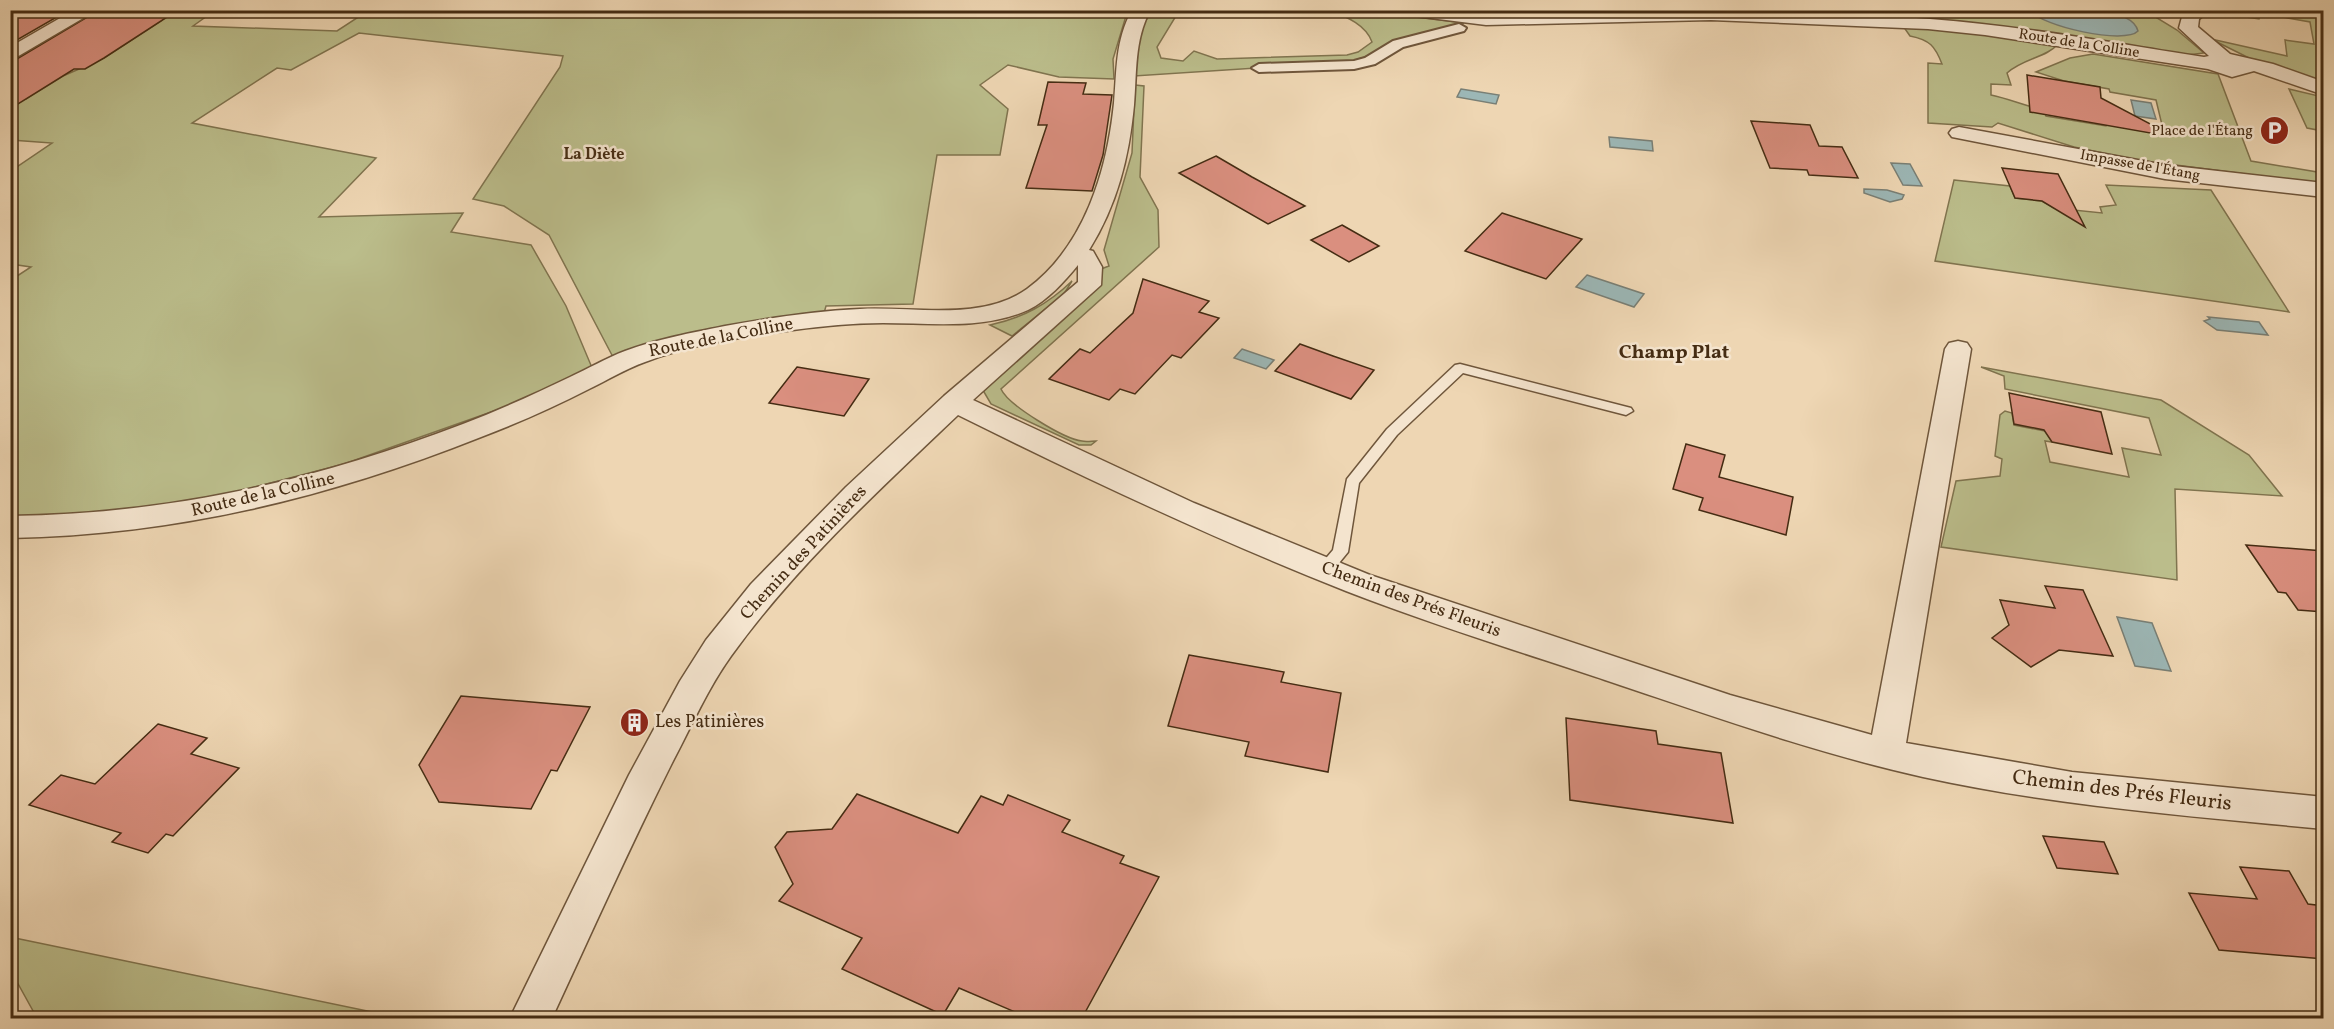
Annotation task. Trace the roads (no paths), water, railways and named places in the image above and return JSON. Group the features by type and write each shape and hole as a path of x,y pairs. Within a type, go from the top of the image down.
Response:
{"street":[{"path":"10,55 88,10"},
{"name":"Route de la Colline","path":"10,527 109,525 171,516 274,494 350,474 454,438 637,355 687,342 817,320 865,316 985,314 1003,310 1035,295 1072,254 1091,227 1108,193 1121,134 1124,98 1123,66 1130,30 1141,10"},
{"name":"Route de la Colline","path":"1406,10 1486,20 1799,14 1984,29 2227,64 2324,91"},
{"path":"2201,10 2191,16 2188,28 2227,64"},
{"path":"1260,68 1354,65 1370,61 1398,44 1460,28"},
{"name":"Impasse de l'Étang","path":"1959,133 2165,172 2324,190"},
{"name":"Chemin des Patinières","path":"531,1018 642,786 692,691 718,650 762,592 856,494 954,402 1089,285 1092,277 1089,262 1084,256 1072,254"},
{"path":"1886,754 1958,349"},
{"name":"Chemin des Prés Fleuris","path":"954,402 1177,506 1324,570 1489,629 1635,677 1886,754 2073,790 2324,813"}],"lane":[{"path":"1324,570 1340,552 1352,482 1392,432 1460,368 1626,411"}],"water":[{"path":"2032,11 2108,12 2132,22 2138,31 2130,35 2117,36 2083,32 2050,22 2038,17"},
{"path":"1461,89 1499,95 1496,104 1457,97"},
{"path":"2131,100 2151,103 2156,119 2135,116"},
{"path":"1609,137 1652,141 1653,151 1610,147"},
{"path":"1891,163 1910,164 1922,186 1903,185"},
{"path":"1864,189 1887,190 1904,195 1902,199 1890,202 1864,193"},
{"path":"1587,275 1644,294 1634,307 1576,287"},
{"path":"2208,317 2259,322 2268,335 2217,330 2204,321 2210,319"},
{"path":"1242,349 1274,360 1266,369 1234,358"},
{"path":"2117,617 2152,623 2171,671 2135,666"}],"place":[{"name":"Place de l'Étang","path":"2274,131"},
{"name":"Les Patinières","path":"634,722"}],"district":[{"name":"La Diète","path":"594,155"},
{"name":"Champ Plat","path":"1674,353"}]}
